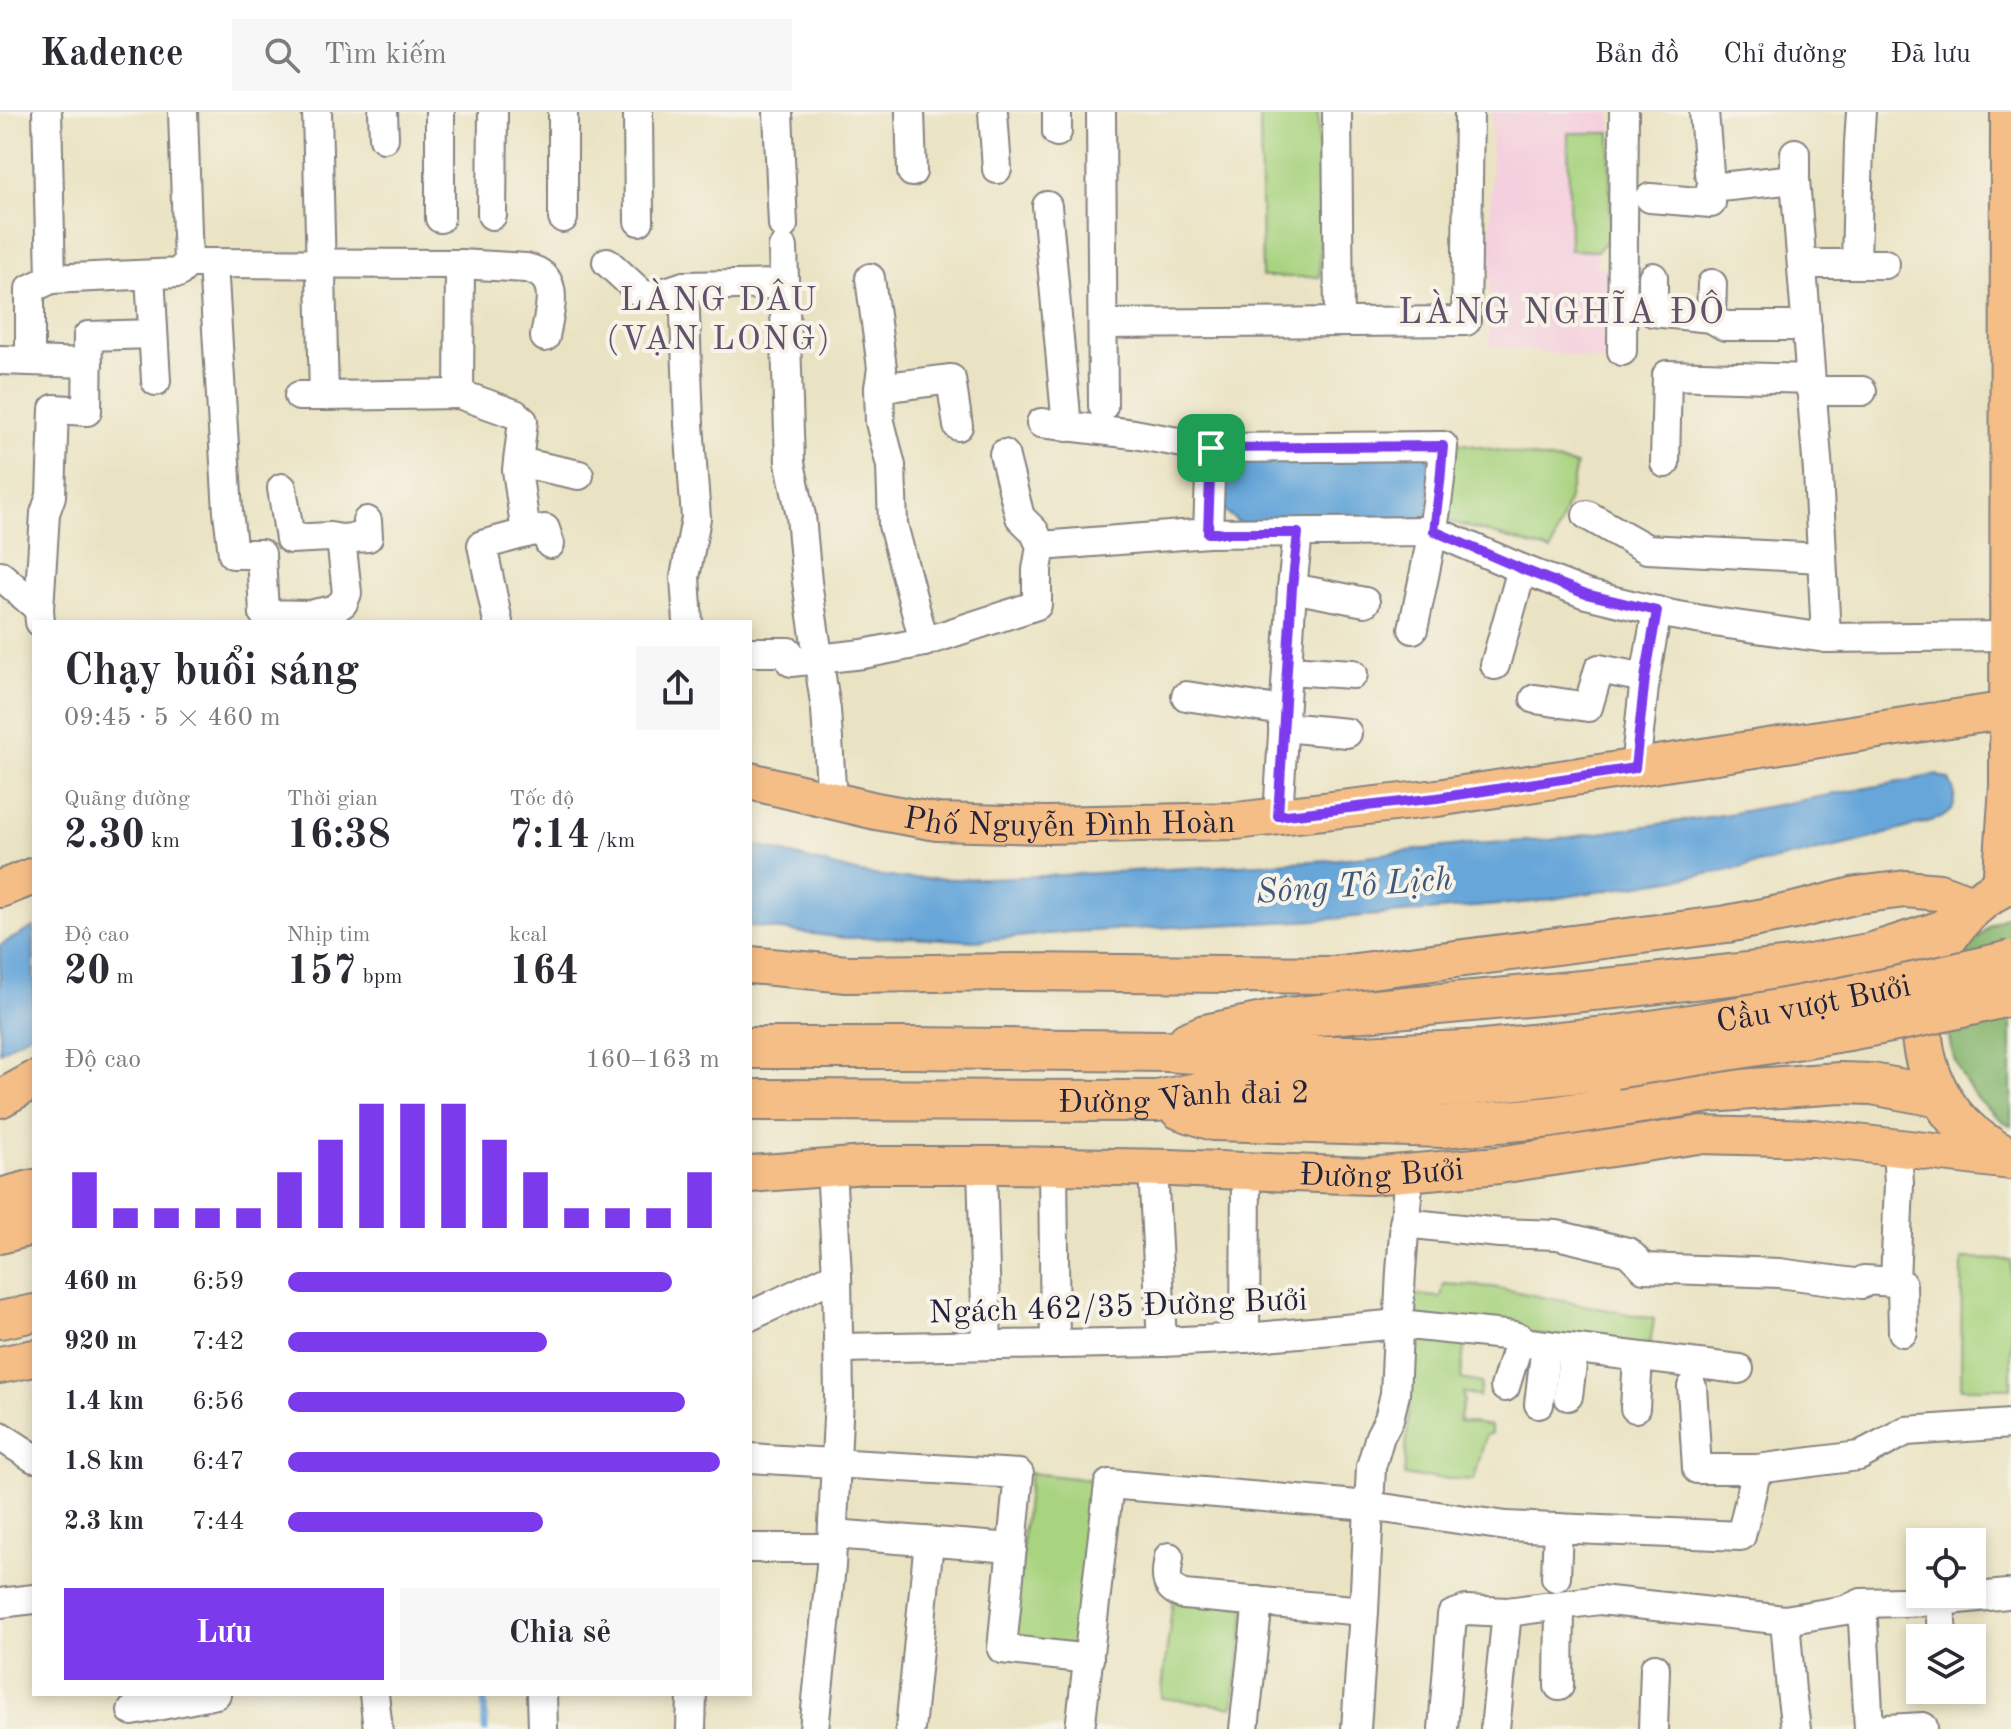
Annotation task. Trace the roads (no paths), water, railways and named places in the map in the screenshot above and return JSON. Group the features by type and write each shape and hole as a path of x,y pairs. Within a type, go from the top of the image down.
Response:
{"highway":[{"path":"1167,1051 1205,1035 1287,1018 1625,987 1799,967 1873,953 1939,932 1986,899"},
{"path":"1986,899 1941,946 1928,975 1921,1006 1921,1037 1928,1068 1941,1097 1960,1124 1986,1146 2011,1160"},
{"name":"Cầu vượt Bưởi","path":"1615,1052 1683,1027 1851,997 2011,961"},
{"name":"Cầu vượt Bưởi","path":"1615,1052 1880,1024 2011,995"},
{"name":"Đường Vành đai 2","path":"752,1048 1167,1051 1236,1056 1403,1055 1484,1050 1615,1052"},
{"name":"Đường Vành đai 2","path":"752,1100 1157,1101 1198,1093 1394,1090 1466,1085 1615,1052"},
{"path":"1157,1101 1213,1120 1442,1127 1552,1117 1709,1092 1840,1083 1872,1084 1941,1097"},
{"path":"0,1199 32,1191"},
{"path":"0,1233 32,1225"}],"main road":[{"path":"752,965 847,974 1332,975 1727,924 1857,895 1906,889 1986,899 2010,786 2009,112"},
{"name":"Phố Nguyễn Đình Hoàn","path":"752,781 937,822 1236,821 1437,798 2008,710"},
{"path":"0,889 32,877"},
{"path":"0,1099 32,1081"},
{"name":"Đường Bưởi","path":"752,1174 866,1165 982,1165 1369,1176 1499,1165 1698,1135 1814,1138 2011,1160"},
{"path":"0,1320 32,1313"},
{"path":"0,1365 32,1358"}],"street":[{"path":"47,112 51,279"},
{"path":"183,112 233,554 261,554 264,614 309,618 343,603 347,593 341,539"},
{"path":"317,112 321,263 312,396 459,394 523,421 517,470 538,538 482,545 498,620"},
{"path":"440,112 440,218"},
{"path":"492,215 493,112"},
{"path":"563,112 563,218"},
{"path":"638,112 639,221"},
{"path":"778,112 790,463 801,516 807,582 826,710 832,801"},
{"path":"910,112 912,172"},
{"path":"993,112 997,169"},
{"path":"1101,112 1103,406"},
{"path":"1337,112 1339,322"},
{"path":"1103,324 1466,321 1469,112"},
{"path":"1622,351 1624,112"},
{"path":"1650,198 1711,203 1704,112"},
{"path":"1856,264 1861,112"},
{"path":"1710,180 1795,166 1818,472 1826,638"},
{"path":"1047,206 1054,425 1134,434 1211,448 1443,446 1434,531 1413,629"},
{"path":"607,262 643,295 653,296 684,286 784,284"},
{"path":"30,360 30,289 51,279 178,273 200,263 460,264 536,270 545,276 550,285 545,337"},
{"path":"459,394 460,264"},
{"path":"1803,264 1885,264"},
{"path":"150,275 156,381"},
{"path":"1653,277 1653,312 1664,323 1711,318 1725,326 1807,326"},
{"path":"870,278 882,368 880,422 891,466 893,525 924,642"},
{"path":"1711,318 1712,284"},
{"path":"684,286 696,518 685,577 688,620"},
{"path":"40,615 45,513 51,496 54,409 87,411 88,336 153,334"},
{"path":"0,360 88,363"},
{"path":"1665,463 1667,375 1862,391"},
{"path":"879,388 951,379 958,426"},
{"path":"1208,533 1211,448"},
{"path":"752,652 789,652 791,662 863,654 924,642 1037,605 1041,546 1034,531 1020,517 1004,454"},
{"path":"518,462 579,475"},
{"path":"282,488 290,539 368,537 367,521"},
{"path":"1587,515 1647,549 1822,558"},
{"path":"1041,546 1208,533 1434,531 1586,594 1714,622 1826,638 2009,636"},
{"path":"1278,816 1298,533"},
{"path":"1495,665 1522,569"},
{"path":"0,575 40,615"},
{"path":"1292,588 1365,602"},
{"path":"1635,768 1645,678 1657,611"},
{"path":"1535,699 1588,707 1599,669 1645,678"},
{"path":"1287,670 1353,674"},
{"path":"1186,696 1347,733"},
{"path":"1895,1282 1899,1184 1897,1147"},
{"path":"982,1165 987,1345"},
{"path":"1053,1166 1055,1344"},
{"path":"814,1729 832,1549 839,1397 831,1167"},
{"path":"1153,1168 1162,1342"},
{"path":"1245,1338 1246,1171"},
{"path":"1356,1729 1371,1467 1395,1394 1409,1171"},
{"path":"1404,1223 1500,1233 1557,1235 1628,1252 1644,1268 1779,1273 1862,1284 1864,1280 1895,1282 1902,1284 1903,1332"},
{"path":"752,1315 837,1275"},
{"name":"Ngách 462/35 Đường Bưởi","path":"839,1348 1162,1342 1399,1324 1514,1336 1574,1349 1739,1369"},
{"path":"1505,1387 1533,1342"},
{"path":"1533,1342 1539,1404"},
{"path":"1568,1396 1574,1349"},
{"path":"1635,1408 1638,1358"},
{"path":"1692,1387 1697,1469 1757,1469 1859,1456 1906,1431 2011,1424"},
{"path":"0,1436 32,1457"},
{"path":"752,1458 1019,1474 1002,1649 1089,1659"},
{"path":"1080,1729 1109,1484 1369,1506 1506,1526 1741,1536 1757,1469"},
{"path":"1556,1577 1558,1528"},
{"path":"752,1548 832,1549 929,1541 1012,1548"},
{"path":"910,1729 929,1541"},
{"path":"752,1568 832,1549"},
{"path":"1169,1557 1167,1583 1173,1591 1184,1595 1364,1611"},
{"path":"1986,1596 2007,1594"},
{"path":"0,1603 32,1599"},
{"path":"1443,1729 1452,1615 1466,1610 1507,1612 1600,1600 1785,1620 1845,1610 1862,1603 1906,1602"},
{"path":"1244,1729 1258,1601"},
{"path":"1862,1603 1869,1729"},
{"path":"1559,1686 1560,1606"},
{"path":"1495,1729 1507,1612"},
{"path":"1785,1620 1796,1729"},
{"path":"1653,1729 1655,1668"},
{"path":"132,1711 206,1696"},
{"path":"374,1696 378,1729"},
{"path":"542,1696 543,1729"},
{"path":"691,1729 692,1696"},
{"path":"1887,1729 1922,1719"}],"water":[{"path":"1429,449 1429,520 1239,523 1218,505 1218,462 1231,452"},
{"name":"Sông Tô Lịch","path":"1936,775 1949,780 1955,797 1951,811 1941,818 1858,842 1726,871 1534,902 1318,920 1070,932 975,941 909,937 844,938 752,926 752,845 860,873 897,878 958,879 1330,860 1469,844 1550,840 1728,814"},
{"path":"32,928 32,1032 0,1052 0,945"}],"waterway":[{"path":"484,1696 485,1729"}],"district":[{"name":"LÀNG NGHĨA ĐÔ","path":"1562,310"},
{"name":"LÀNG DÂU (VẠN LONG)","path":"719,318"}]}
